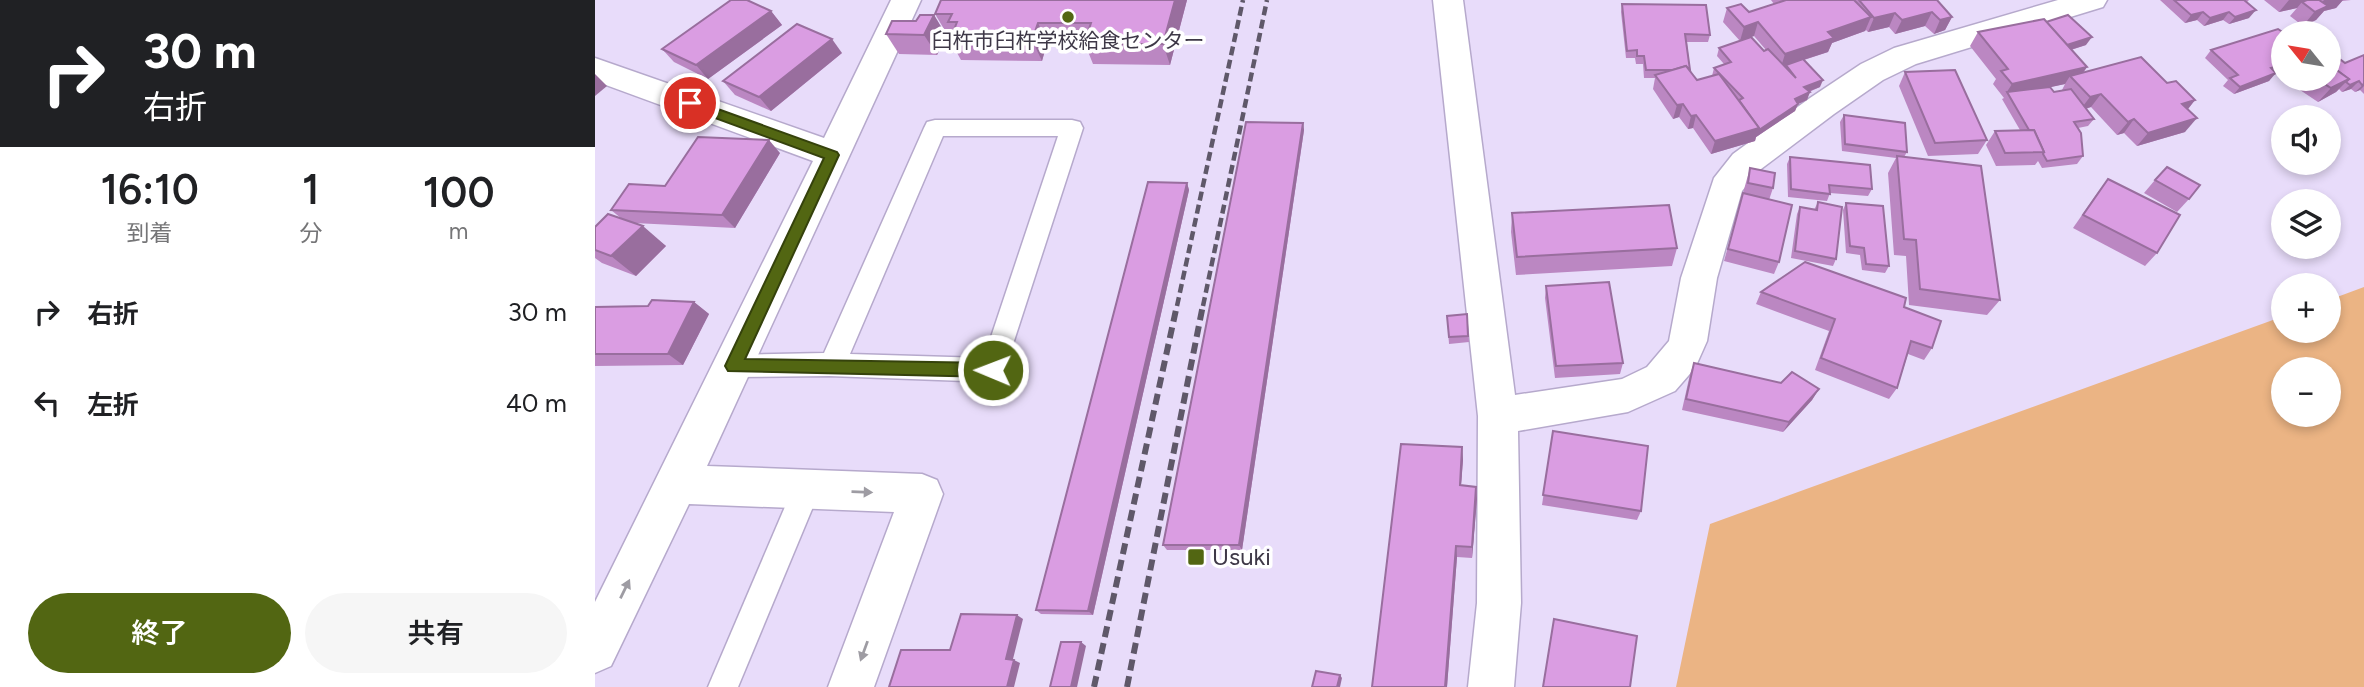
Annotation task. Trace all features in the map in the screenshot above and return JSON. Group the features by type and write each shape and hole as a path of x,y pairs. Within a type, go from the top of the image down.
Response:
{"street":[{"path":"595,650 677,484 906,0"},
{"path":"1448,0 1498,416 1499,603 1491,687"},
{"path":"1498,416 1628,395 1661,379 1681,356 1688,341 1699,278 1726,187 1745,163 1822,106 1872,72 1905,56 2092,0"},
{"path":"595,69 832,155"},
{"path":"677,484 922,494 851,687"}],"lane":[{"path":"733,366 993,370 1072,128 936,128 832,366"},
{"path":"723,685 806,489"}],"shaded area":[{"path":"2364,287 2364,687 1676,687 1710,524 2271,321 2271,343 2341,343 2341,296"}],"building":[{"path":"731,0 747,0 771,11 696,65 662,49"},
{"name":"臼杵市臼杵学校給食センター","path":"941,0 1175,0 1163,44 1084,44 1091,23 1038,23 1032,40 950,40 957,22 948,22 952,14 935,14"},
{"path":"1786,0 1854,0 1871,17 1828,32 1834,38 1785,54 1758,22 1744,27 1727,8 1741,4 1749,12"},
{"path":"1859,0 1937,0 1952,17 1940,20 1932,12 1902,20 1895,13 1874,18"},
{"path":"2174,0 2244,0 2256,10 2235,17 2229,12 2210,18 2203,12 2191,15"},
{"path":"2319,0 2328,6 2315,12 2302,2"},
{"path":"1622,4 1706,5 1710,35 1685,34 1690,70 1686,66 1673,70 1646,70 1644,56 1637,56 1637,50 1627,51"},
{"path":"920,15 934,15 924,35 886,34 892,21 916,21"},
{"path":"2068,15 2092,37 2067,45 2046,22"},
{"path":"2044,19 2087,67 2012,84 2001,71 2008,69 1978,32"},
{"path":"797,24 832,39 759,97 723,81"},
{"path":"2271,31 2271,75 2240,87 2230,78 2238,75 2211,50"},
{"path":"1751,37 1764,51 1768,49 1796,78 1786,65 1803,59 1823,80 1804,87 1810,92 1795,99 1798,104 1759,130 1739,100 1743,98 1714,68 1731,62 1719,48"},
{"path":"2364,55 2364,84 2359,81 2350,85 2346,82 2349,79 2341,73 2341,60 2345,63"},
{"path":"2141,57 2167,83 2176,81 2195,100 2182,104 2197,118 2148,133 2134,119 2128,122 2101,94 2090,97 2070,76"},
{"path":"1686,66 1697,80 1719,74 1759,128 1715,141 1696,115 1691,116 1683,104 1677,105 1655,75"},
{"path":"1955,70 1987,140 1935,143 1905,72"},
{"path":"2341,73 2349,79 2341,83"},
{"path":"2050,87 2054,92 2071,89 2094,119 2074,122 2081,133 2083,156 2047,161 2034,130 2029,130 2007,92"},
{"path":"1844,115 1905,123 1907,152 1845,144"},
{"path":"1246,122 1303,123 1239,545 1163,545"},
{"path":"2034,130 2044,152 2005,153 1995,131"},
{"path":"698,137 769,140 722,215 611,210 629,184 665,186"},
{"path":"1897,156 1981,166 2000,300 1920,289 1916,240 1904,239"},
{"path":"1790,157 1870,165 1872,189 1829,185 1830,194 1791,189"},
{"path":"2167,167 2200,185 2189,199 2155,180"},
{"path":"1750,168 1775,173 1773,188 1748,183"},
{"path":"2108,179 2180,215 2157,253 2083,215"},
{"path":"1148,182 1187,183 1088,611 1036,610"},
{"path":"1743,193 1792,205 1779,262 1728,249"},
{"path":"1818,202 1842,207 1836,259 1795,251 1800,207 1817,210"},
{"path":"1846,203 1883,206 1889,266 1866,264 1864,248 1850,246"},
{"path":"1669,205 1677,248 1517,257 1512,213"},
{"path":"608,214 643,226 611,256 595,250 595,227"},
{"path":"1805,262 1906,298 1904,307 1941,321 1932,348 1911,341 1897,388 1821,358 1835,319 1761,292"},
{"path":"1609,282 1623,363 1556,366 1546,286"},
{"path":"652,300 694,302 668,354 595,354 595,307 648,306"},
{"path":"1467,314 1468,336 1449,337 1447,316"},
{"path":"1694,363 1781,383 1792,372 1819,389 1789,422 1686,399"},
{"path":"1553,431 1648,446 1641,511 1543,495"},
{"path":"1401,444 1462,447 1460,485 1476,487 1472,547 1456,546 1445,687 1372,687"},
{"path":"961,614 1017,615 1006,659 1014,660 1007,687 889,687 901,650 950,650"},
{"path":"1554,619 1637,636 1630,687 1543,687"},
{"path":"1061,642 1081,642 1071,687 1050,687"},
{"path":"1316,671 1340,675 1337,687 1312,687"}],"railway":[{"path":"1177,306 1243,0"},
{"path":"1203,306 1267,0"},
{"path":"1094,687 1177,305"},
{"path":"1127,687 1203,305"}],"place":[{"name":"臼杵市臼杵学校給食センター","path":"1068,17"},
{"name":"Usuki","path":"1196,557"}],"route":[{"path":"690,103 832,155 733,366 774,364 993,370"}]}
